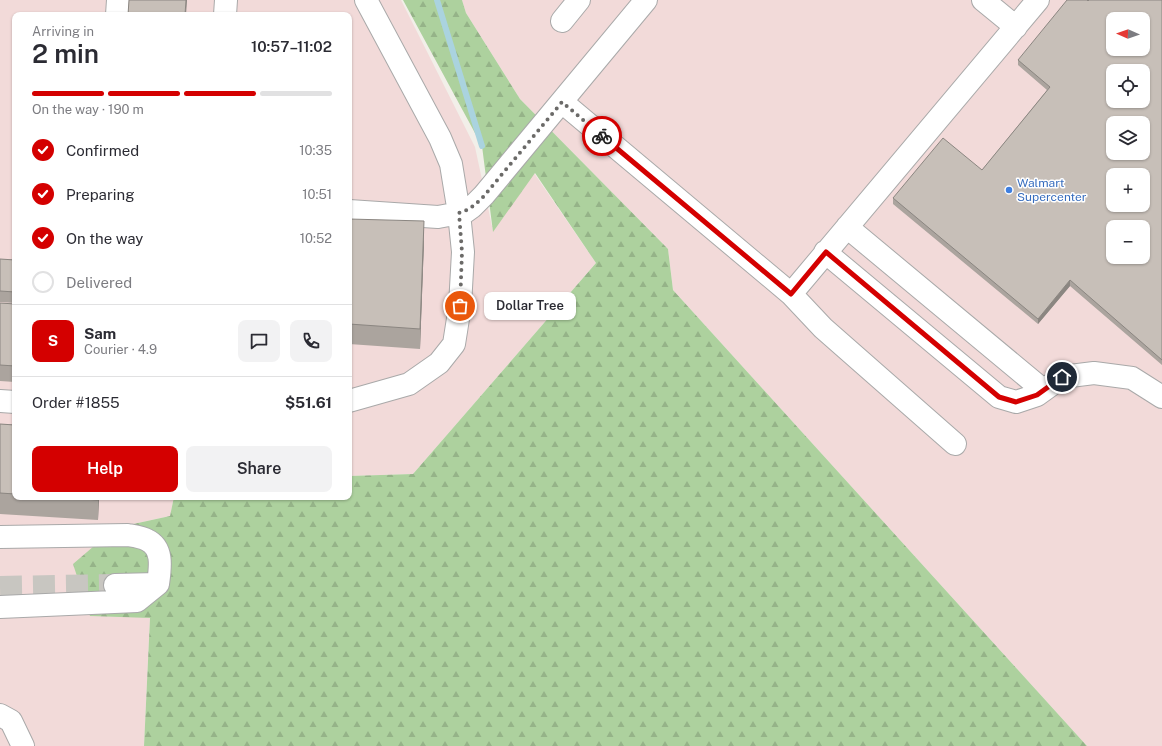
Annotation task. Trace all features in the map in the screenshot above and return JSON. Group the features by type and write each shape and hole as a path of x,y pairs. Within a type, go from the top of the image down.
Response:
{"lane":[{"path":"117,12 118,0"},
{"path":"225,12 226,0"},
{"path":"352,400 409,384 439,364 454,344 460,306 462,275 459,213 451,164 436,131 366,0"},
{"path":"562,21 579,0"},
{"path":"352,211 438,217 465,212 472,207 484,196 646,0"},
{"path":"983,0 1016,27"},
{"path":"791,294 1038,0"},
{"path":"562,102 791,294 823,328 955,444"},
{"path":"847,227 1043,390"},
{"path":"826,252 999,397 1016,402 1037,395 1062,377 1094,373 1132,378 1162,397"},
{"path":"0,401 12,402"},
{"path":"0,537 128,535 148,540 157,550 161,563 158,584 137,601 0,607"},
{"path":"115,585 158,584"},
{"path":"0,714 10,721 23,746"}],"shaded area":[{"path":"0,0 401,0 475,147 493,231 534,173 596,263 413,474 352,476 352,12 12,12 12,500 173,500 170,516 115,528 90,616 150,617 144,746 0,746"},
{"path":"462,0 1162,0 1162,746 1087,746 673,290 668,249 520,99 466,13"}],"green space":[{"path":"403,0 462,0 466,13 520,99 668,249 673,290 1087,746 144,746 150,618 90,616 73,564 115,528 170,516 173,500 352,500 352,476 413,474 596,263 535,173 493,232 482,146"}],"building":[{"path":"129,0 186,0 185,12 128,12"},
{"name":"Walmart Supercenter","path":"1067,0 1162,0 1162,360 1070,280 1038,319 893,198 943,138 982,170 1050,87 1018,60"},
{"path":"352,219 424,221 420,329 352,324"},
{"path":"0,259 12,260 12,292 0,291"},
{"path":"0,303 12,304 12,366 0,365"},
{"path":"0,424 12,425 12,494 0,493"}],"waterway":[{"path":"437,0 482,146"}],"tunnel":[{"path":"0,587 115,585"}],"way so far":[{"path":"460,306 462,252 459,213 465,212 484,196 562,102 602,136"}],"place":[{"name":"Walmart Supercenter","path":"1009,190"},
{"name":"Dollar Tree","path":"460,306"}],"route":[{"path":"602,136 791,294 826,252 999,397 1016,402 1037,395 1062,377"}]}
